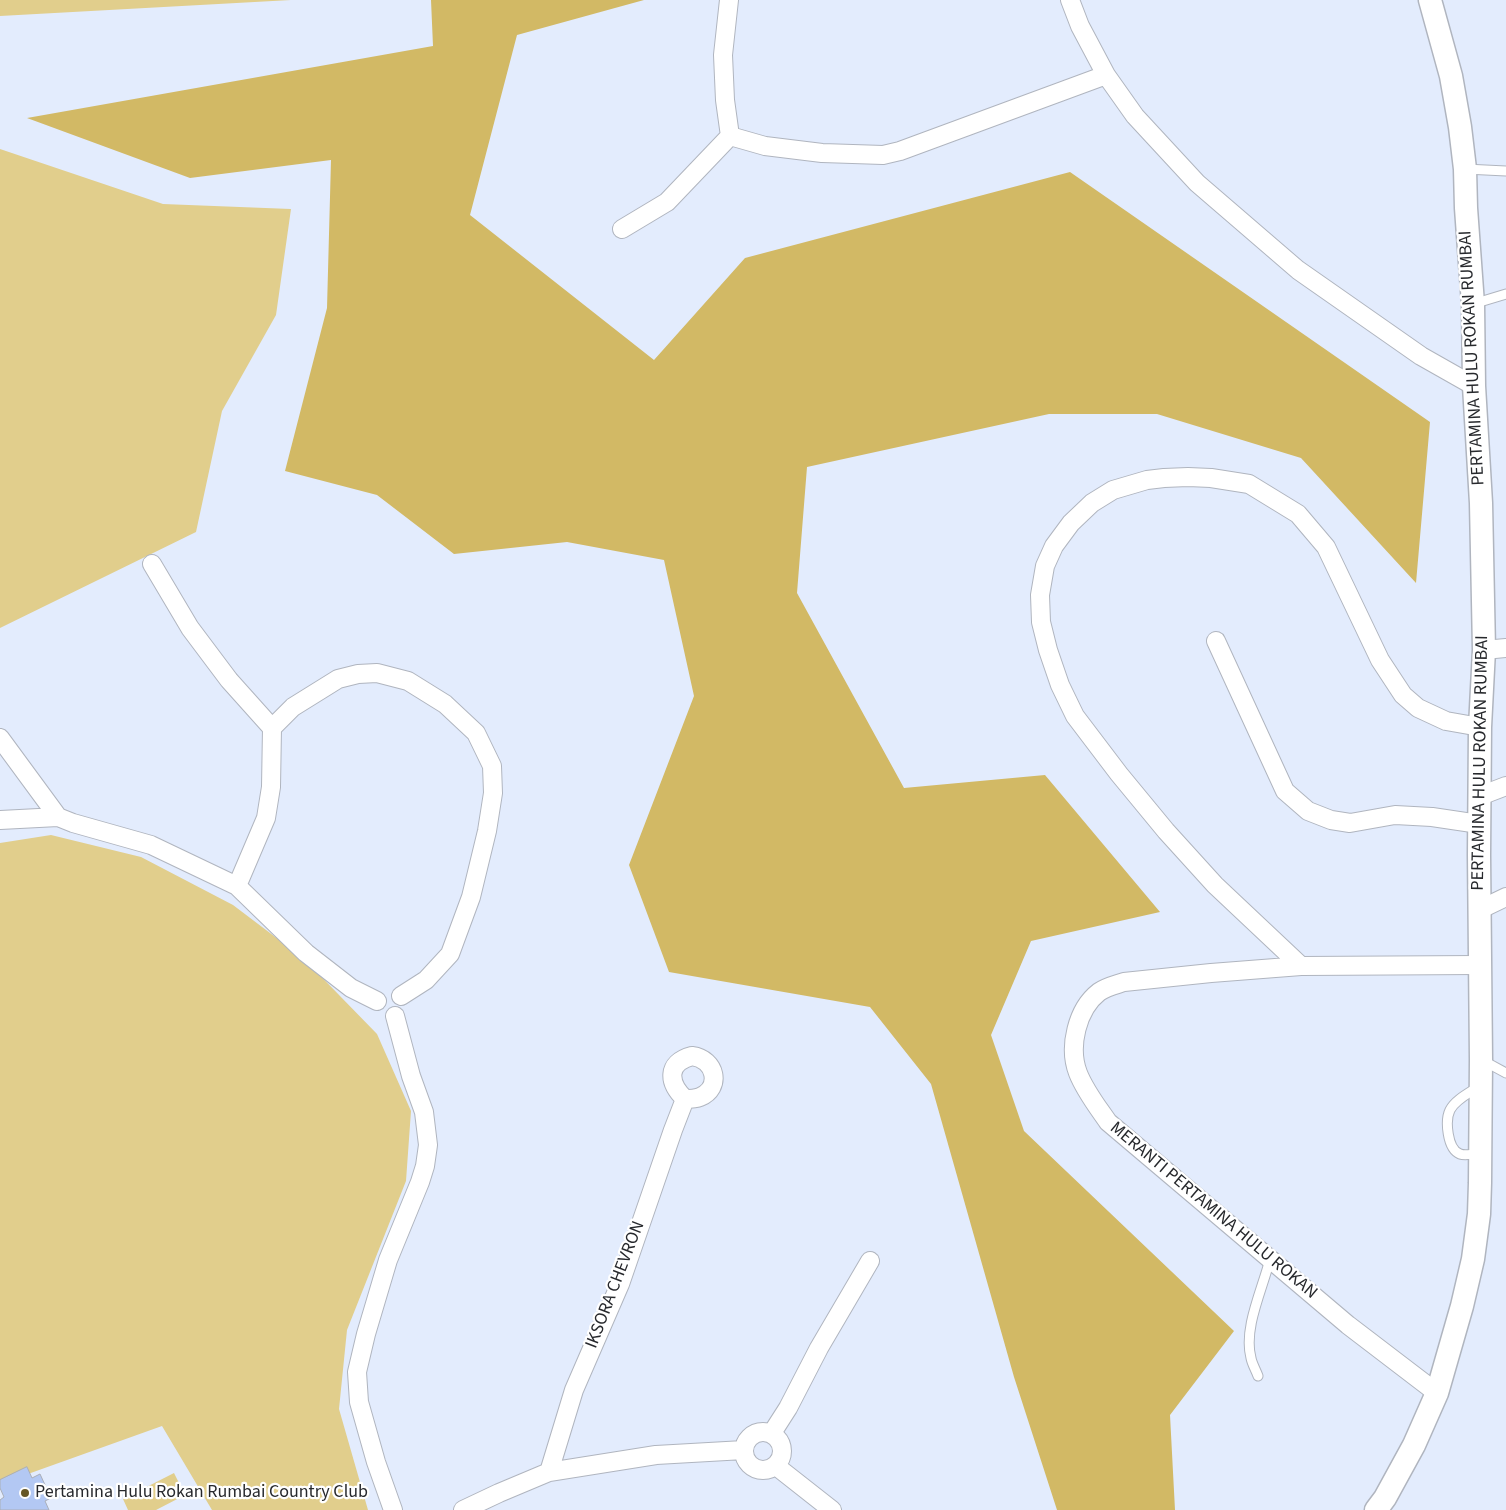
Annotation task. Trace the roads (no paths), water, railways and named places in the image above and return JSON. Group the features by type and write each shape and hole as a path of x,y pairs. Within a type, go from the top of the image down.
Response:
{"street":[{"path":"622,229 668,202 730,136 723,54 729,0"},
{"path":"1070,0 1080,26 1106,75 1135,116 1197,183 1291,264 1421,356 1474,386"},
{"name":"PERTAMINA HULU ROKAN RUMBAI","path":"1376,1510 1385,1498 1414,1445 1437,1393 1462,1306 1473,1259 1478,1214 1481,1060 1479,965 1480,727 1484,650 1481,503 1474,386 1473,304 1465,168 1451,76 1430,0"},
{"path":"730,136 765,146 786,149 882,155 900,151 1106,75"},
{"path":"1301,966 1215,885 1166,831 1075,716 1060,685 1048,650 1041,622 1040,595 1044,566 1054,546 1071,523 1092,503 1113,490 1147,480 1196,478 1249,484 1298,514 1326,546 1380,660 1403,695 1418,708 1446,721 1480,727"},
{"path":"152,564 190,628 228,680 272,728 271,787 266,818 237,886"},
{"path":"1216,641 1285,791 1308,811 1331,820 1350,823 1395,815 1432,817 1479,824"},
{"path":"1484,650 1506,648"},
{"path":"272,728 293,707 338,679 358,674 377,673 408,681 445,704 476,733 492,766 493,794 487,831 471,897 450,954 426,980 401,996"},
{"path":"0,738 58,817"},
{"path":"1480,796 1506,786"},
{"path":"0,820 58,817 151,845 237,886 306,953 351,988 377,1001"},
{"path":"1479,910 1506,897"},
{"name":"MERANTI PERTAMINA HULU ROKAN","path":"1437,1393 1348,1325 1108,1122 1091,1098 1078,1072 1074,1057 1074,1042 1077,1028 1088,1006 1097,994 1124,982 1301,966 1479,965"},
{"path":"393,991 401,996 403,1008 395,1016 386,1016 379,1010 377,1001 383,993 393,991"},
{"path":"393,1510 376,1462 359,1402 357,1372 388,1260 426,1166 428,1145 424,1112 395,1016"},
{"name":"IKSORA CHEVRON","path":"549,1472 574,1390 620,1284 685,1099"},
{"path":"772,1433 788,1408 819,1348 870,1261"},
{"path":"763,1431 772,1433 778,1438 783,1452 781,1460 776,1466 768,1470 759,1470 751,1466 746,1459 744,1450 747,1441 754,1434 763,1431"},
{"path":"463,1510 499,1492 549,1472 656,1456 744,1450"},
{"path":"776,1466 832,1510"}],"lane":[{"path":"1465,168 1506,171"},
{"path":"1473,304 1506,294"},
{"path":"1481,1060 1506,1073"},
{"path":"1480,1085 1454,1104 1447,1119 1448,1136 1455,1151 1460,1154 1480,1153"},
{"path":"1258,1376 1251,1358 1249,1341 1254,1311 1270,1259"}],"place":[{"name":"Pertamina Hulu Rokan Rumbai Country Club","path":"25,1493"}]}
